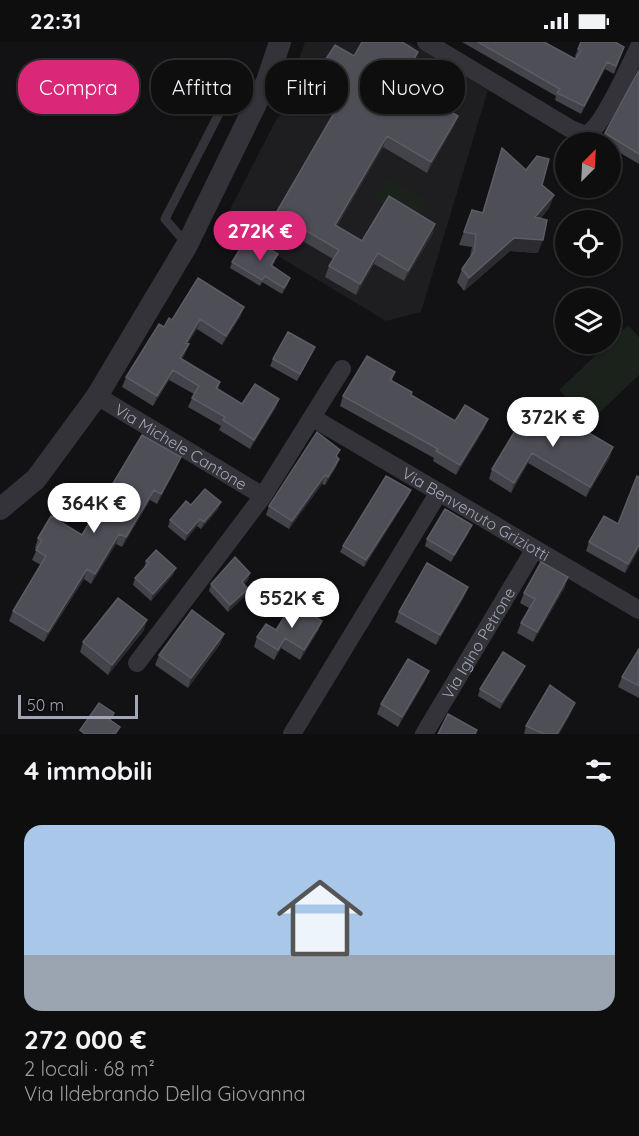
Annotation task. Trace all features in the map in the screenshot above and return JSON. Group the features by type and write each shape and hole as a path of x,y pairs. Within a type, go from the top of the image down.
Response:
{"street":[{"path":"274,60 280,42"},
{"path":"426,42 569,128 585,135 591,132 601,118 635,49"},
{"path":"0,509 36,479 97,396 187,244 265,85"},
{"path":"137,663 263,496 342,369"},
{"name":"Via Michele Cantone","path":"97,396 263,496"},
{"name":"Via Benvenuto Griziotti","path":"313,418 639,610"},
{"path":"292,734 439,492"},
{"name":"Via Igino Petrone","path":"424,734 534,550"}],"lane":[{"path":"187,244 165,219 227,98 265,82"}],"shaded area":[{"path":"305,42 408,42 438,60 360,60 360,114 465,114 465,76 488,90 421,312 386,321 223,223 280,114 348,114 348,60 299,59"},
{"path":"388,177 426,200 413,221 375,199"},
{"path":"628,325 639,337 639,375 590,422 559,390 597,354 621,354 621,332"}],"building":[{"path":"362,42 402,42 418,52 413,60 360,60 360,114 455,114 458,116 431,162 387,136 335,225 362,241 389,196 435,224 408,271 378,253 360,284 329,266 339,250 276,213 334,114 348,114 348,60 325,60 335,45 354,56"},
{"path":"478,42 544,42 575,59 581,51 578,49 581,42 615,42 624,47 616,66 607,62 584,106 557,93 560,89"},
{"path":"639,70 639,154 621,143 621,132 606,132"},
{"path":"502,148 526,170 537,156 549,159 542,185 554,195 535,217 547,220 543,240 514,238 469,278 462,269 474,252 476,234 464,232 472,210 483,213"},
{"path":"248,236 278,254 271,265 290,278 284,288 265,276 262,280 232,262"},
{"path":"198,278 244,307 226,336 200,319 180,358 220,382 216,388 242,404 255,384 279,399 254,440 223,420 225,417 192,398 199,386 173,370 157,396 126,377 159,324 164,327 169,318 172,320"},
{"path":"288,332 315,347 300,374 273,359"},
{"path":"367,356 395,372 390,380 455,421 465,405 488,419 460,465 436,451 438,449 343,396"},
{"path":"530,406 561,424 565,419 613,447 590,487 532,453 514,483 492,469"},
{"path":"317,432 340,450 336,456 339,459 328,477 325,475 292,521 269,506"},
{"path":"142,435 181,457 161,494 154,490 126,537 119,534 95,574 87,569 48,632 13,611 46,556 36,550 42,540 38,538 51,516 82,535"},
{"path":"386,476 411,490 366,560 343,546"},
{"path":"637,476 639,477 639,545 628,564 589,542 604,516 618,524"},
{"path":"205,489 221,502 204,522 200,519 187,534 170,520 186,501 191,505"},
{"path":"445,509 472,525 454,555 427,539"},
{"path":"156,550 176,568 153,594 135,578 149,563 146,561"},
{"path":"235,557 250,573 242,582 248,589 230,605 211,584"},
{"path":"541,562 568,577 537,632 521,623 535,599 524,593"},
{"path":"427,563 468,587 440,635 399,612"},
{"path":"118,598 147,620 112,665 83,642"},
{"path":"293,603 322,621 304,650 285,638 278,650 257,637 266,624 276,630"},
{"path":"192,610 224,634 191,678 159,655"},
{"path":"639,649 639,686 622,677"},
{"path":"503,652 525,666 502,702 480,689"},
{"path":"408,659 429,671 402,717 381,704"},
{"path":"550,685 575,703 557,734 544,734 526,726"},
{"path":"99,703 114,713 110,720 120,727 115,734 85,734 80,730"},
{"path":"448,714 477,730 475,734 438,734"}]}
